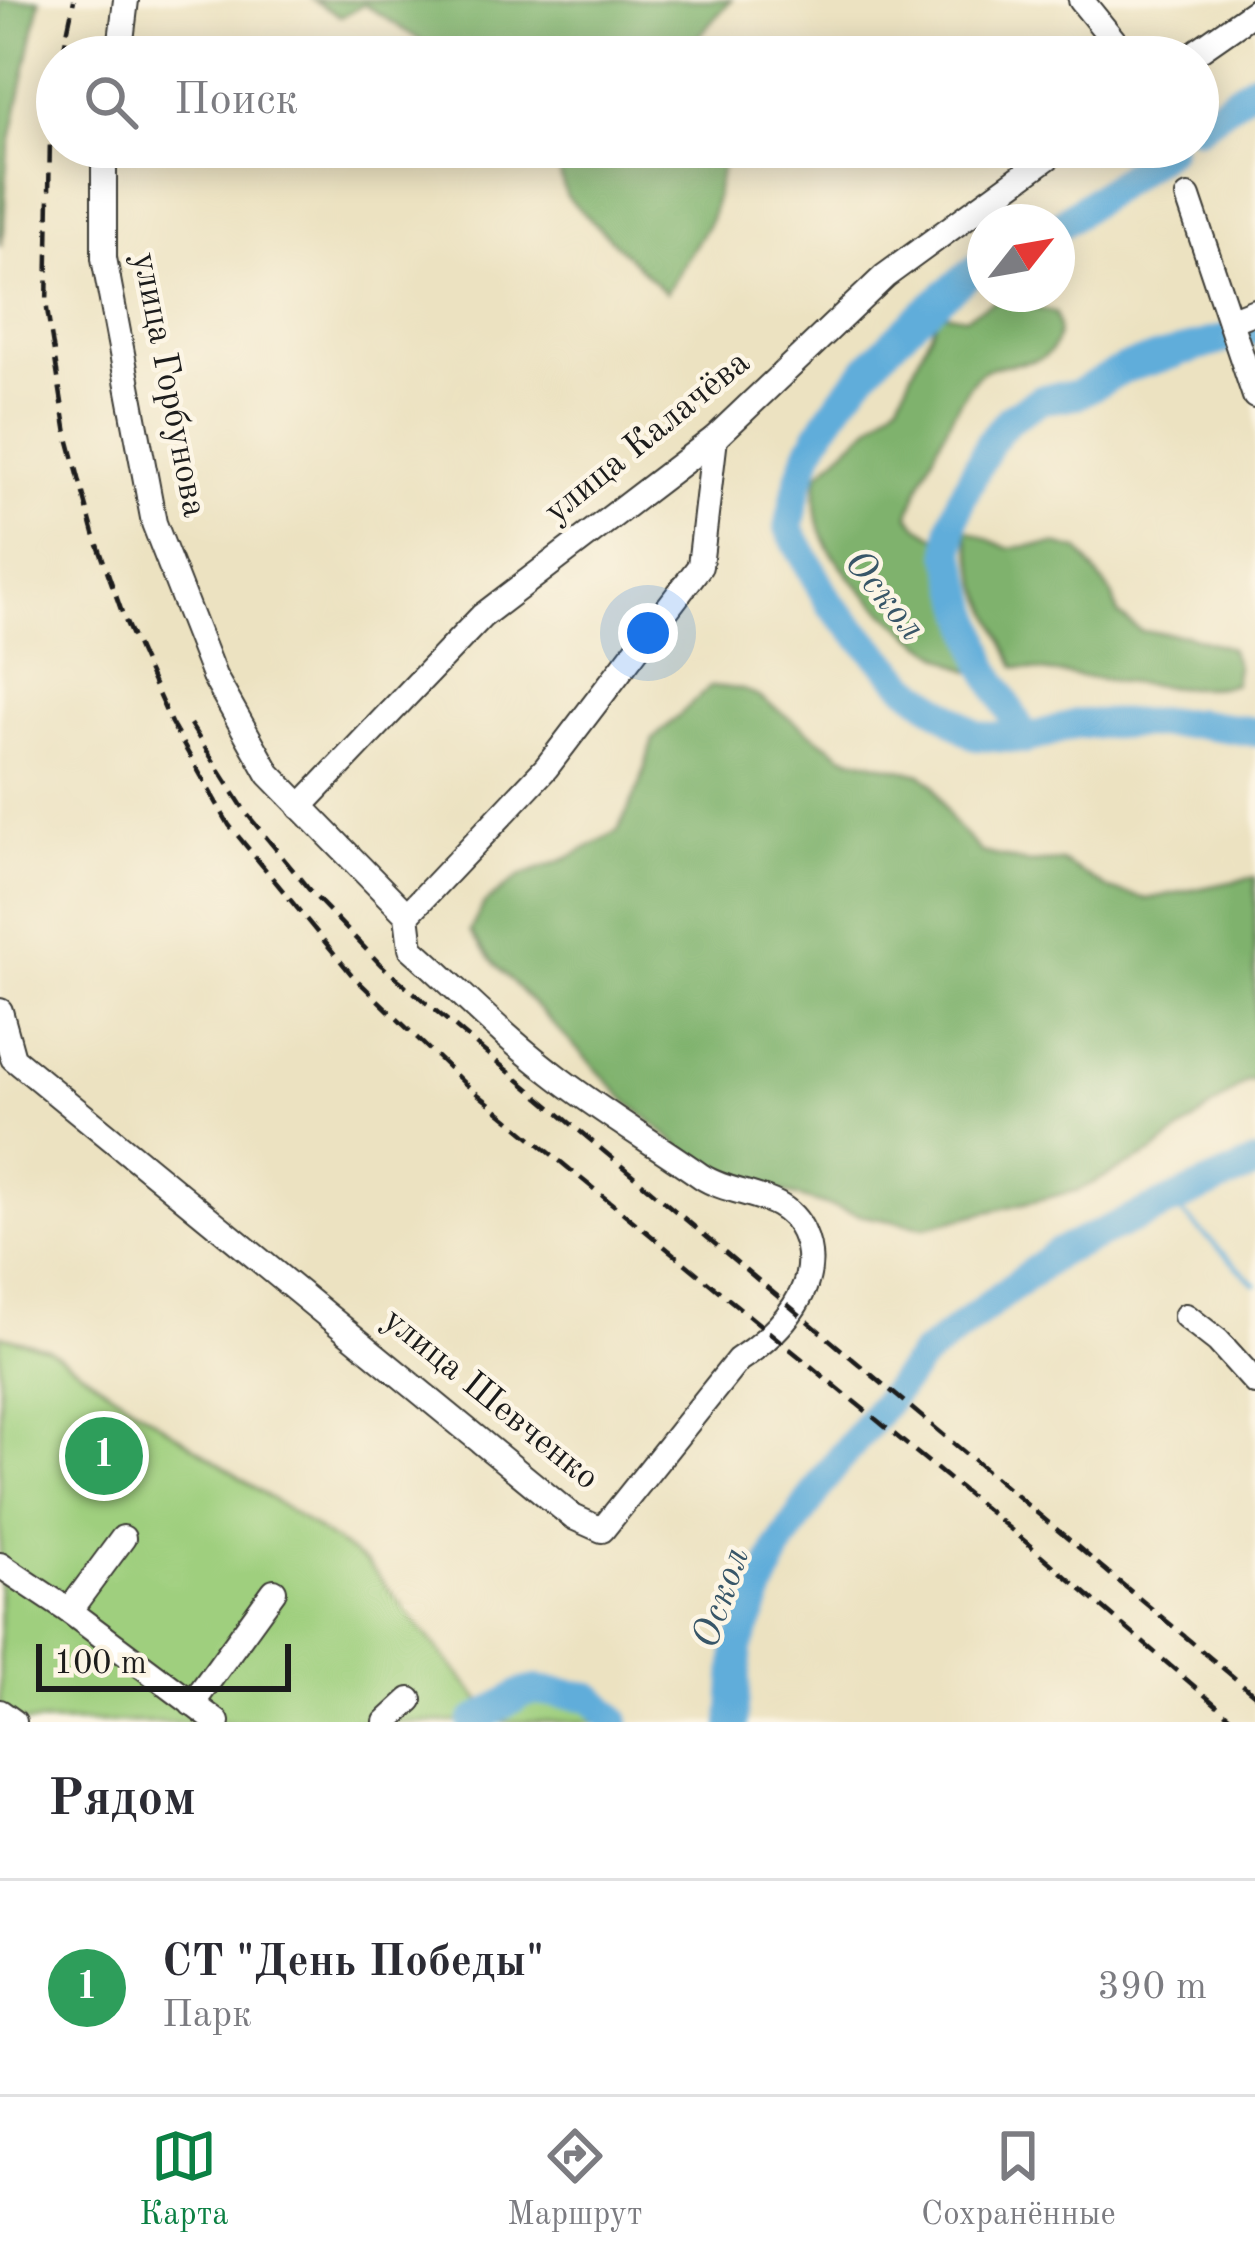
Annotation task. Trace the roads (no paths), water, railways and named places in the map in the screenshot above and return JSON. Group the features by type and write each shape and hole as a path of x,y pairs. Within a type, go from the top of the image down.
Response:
{"street":[{"path":"122,36 126,0"},
{"path":"1081,0 1110,36"},
{"path":"1219,36 1255,11"},
{"name":"улица Горбунова","path":"104,168 104,258 154,523 214,676 245,710 269,774 406,915 411,948 548,1070"},
{"name":"улица Калачёва","path":"300,807 482,616 715,438 885,276 1034,168"},
{"path":"1188,197 1255,396"},
{"path":"1233,331 1255,311"},
{"path":"406,915 546,768 700,566 715,438"},
{"name":"улица Шевченко","path":"0,1011 13,1058 572,1517 602,1530 738,1360 762,1344 800,1303 809,1264 803,1230 776,1201 709,1181 548,1070"},
{"path":"1186,1316 1218,1340 1255,1382"},
{"path":"69,1611 123,1538"},
{"path":"0,1565 217,1722"},
{"path":"192,1704 274,1591"},
{"path":"386,1722 410,1700"},
{"path":"0,1712 14,1722"}],"waterway":[{"name":"Оскол","path":"1219,111 1255,85"},
{"name":"Оскол","path":"1075,214 1140,168"},
{"name":"Оскол","path":"967,277 866,370 827,421 808,457 789,528 830,604 907,686 976,736 1026,739 1076,724 1196,723 1255,732"},
{"path":"1026,739 985,666 951,553 952,527 961,499 990,442 1009,419 1041,399 1076,395 1125,368 1255,330"},
{"name":"Оскол","path":"733,1722 738,1647 778,1549 827,1475 922,1357 1057,1253 1255,1164"},
{"path":"1173,1204 1255,1284"},
{"path":"473,1722 522,1693 536,1690 591,1697 616,1722"}],"railway":[{"path":"66,36 74,0"},
{"path":"49,168 47,309 67,434 94,534 124,618 171,723 229,825 352,975 463,1082 1020,1537 1236,1722"},
{"path":"190,724 247,814 311,892 381,965 1255,1695"}],"place":[{"name":"СТ \"День Победы\"","path":"104,1456"}]}
